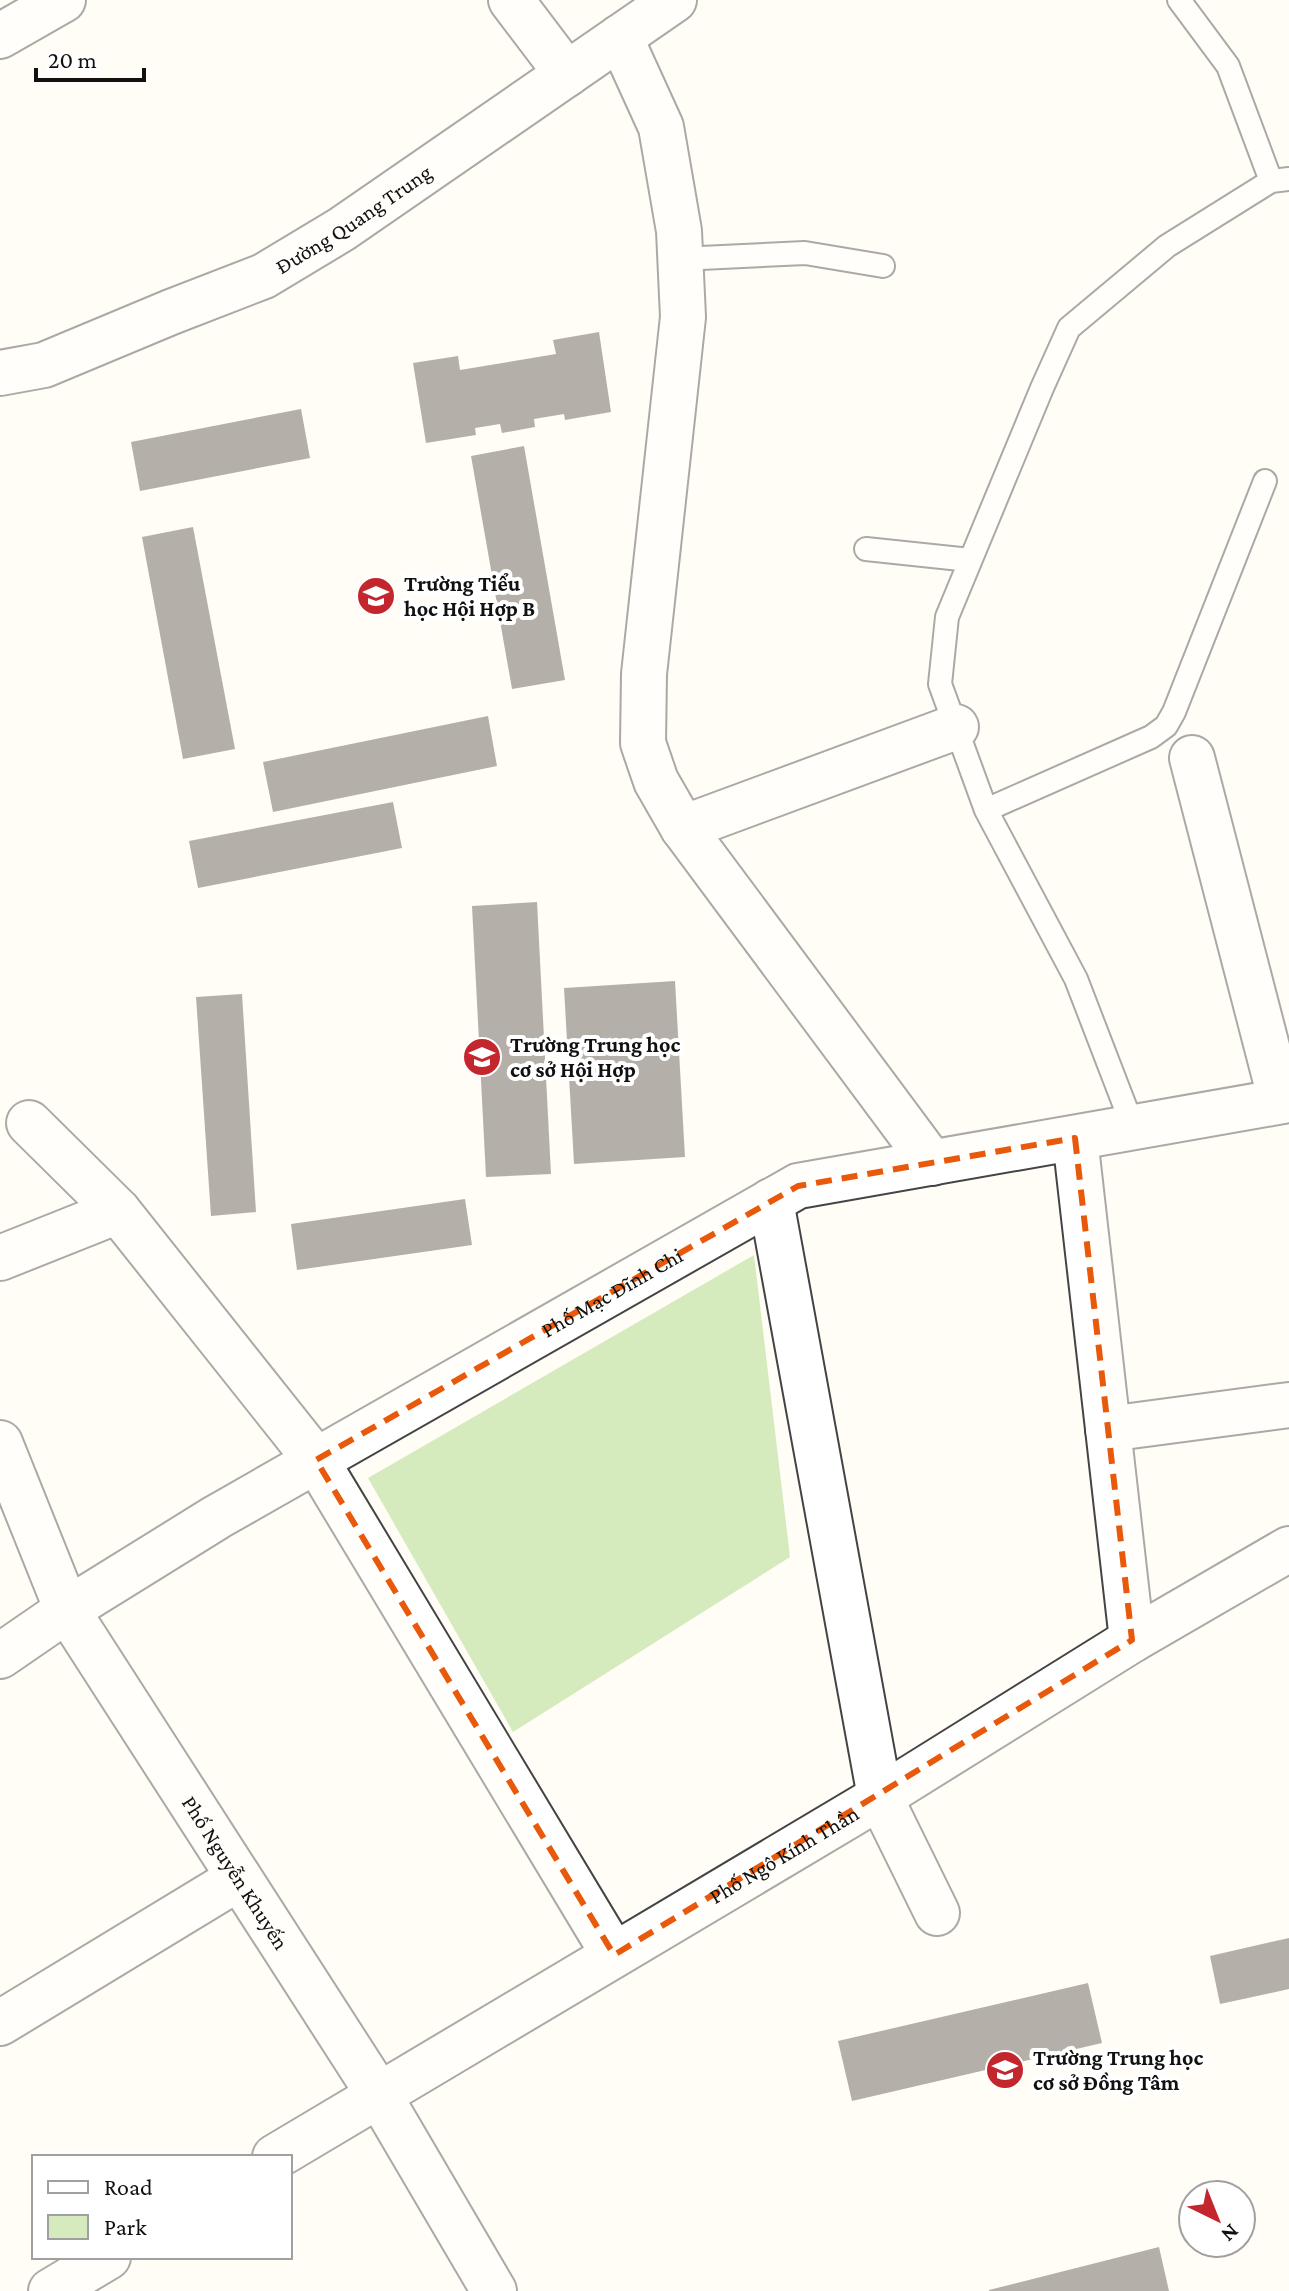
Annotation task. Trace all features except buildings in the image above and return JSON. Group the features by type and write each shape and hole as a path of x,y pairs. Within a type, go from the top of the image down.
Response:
{"street":[{"path":"0,36 63,0"},
{"path":"511,0 567,74"},
{"name":"Đường Quang Trung","path":"3,375 44,365 264,276 342,229 674,0"},
{"path":"620,37 661,127 679,231 683,317 644,674 643,743 656,781 683,828 932,1163"},
{"path":"683,828 956,727"},
{"path":"1192,758 1285,1100"},
{"name":"Phố Mạc Đĩnh Chi","path":"0,1656 67,1610 217,1517 798,1186 1285,1100"},
{"path":"29,1123 118,1211 316,1460 614,1955"},
{"path":"1075,1138 1132,1640"},
{"path":"771,1201 880,1797 937,1913"},
{"path":"0,1258 118,1211"},
{"path":"1108,1429 1289,1405"},
{"name":"Phố Nguyễn Khuyến","path":"0,1443 67,1610 379,2095 494,2291"},
{"name":"Phố Ngô Kính Thần","path":"278,2155 880,1797 1132,1640 1289,1549"},
{"path":"0,2023 239,1878"},
{"path":"51,2291 105,2259"}],"lane":[{"path":"1133,1127 1076,979 986,810 940,684 947,617 1069,328 1167,246 1280,180 1228,66 1179,0"},
{"path":"680,259 805,253 883,266"},
{"path":"986,810 1151,737 1166,726 1265,481"},
{"path":"866,549 970,560"}],"highlighted area":[{"path":"1075,1138 1132,1640 614,1955 316,1460 798,1186"}],"green space":[{"path":"754,1255 790,1557 513,1732 368,1478"}],"place":[{"name":"Trường Tiểu học Hội Hợp B","path":"376,596"},
{"name":"Trường Trung học cơ sở Hội Hợp","path":"482,1057"},
{"name":"Trường Trung học cơ sở Đồng Tâm","path":"1005,2070"}]}
